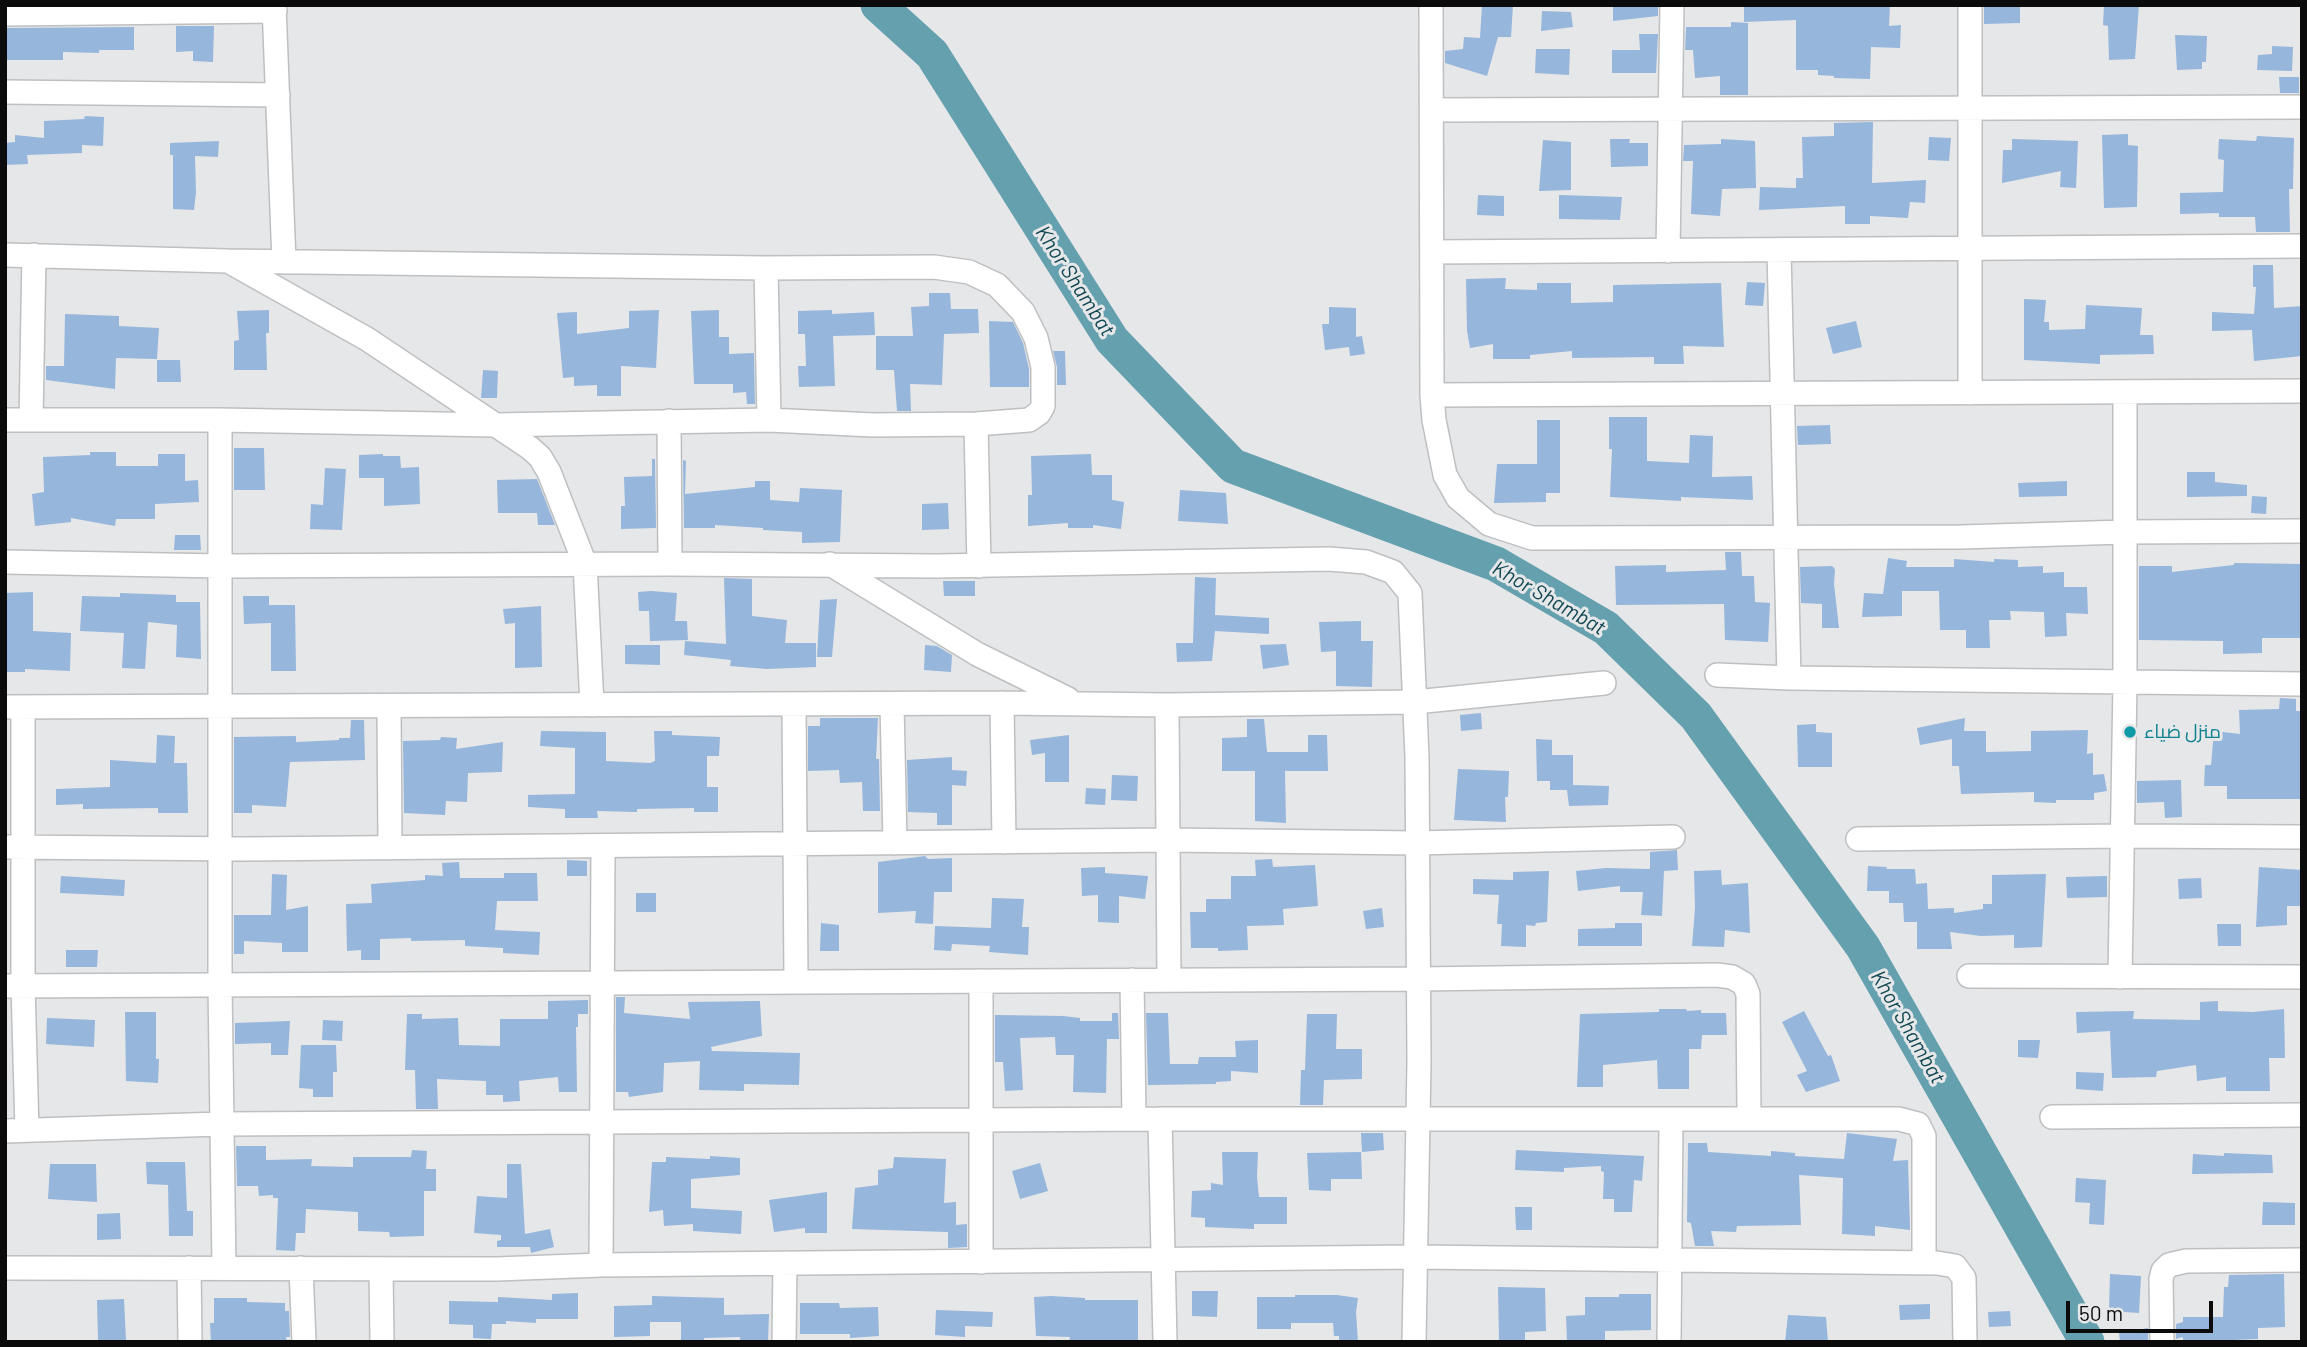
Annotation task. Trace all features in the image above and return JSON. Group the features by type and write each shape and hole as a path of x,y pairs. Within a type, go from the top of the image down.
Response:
{"street":[{"path":"1431,5 1434,420 1445,475 1458,498 1489,524 1532,538 1961,537 2124,532 2302,531"},
{"path":"1668,251 1672,5"},
{"path":"1970,5 1970,393"},
{"path":"5,14 274,8 284,262"},
{"path":"5,92 278,95"},
{"path":"1432,110 2302,107"},
{"path":"1432,252 2302,246"},
{"path":"1779,250 1789,678"},
{"path":"5,255 284,262 766,268 934,267 969,272 996,285 1023,312 1036,338 1043,367 1043,406 1039,413 1029,420 976,424 669,421 495,425 220,420 5,420"},
{"path":"31,420 34,255"},
{"path":"228,261 367,339 466,403 540,457 557,490 585,564 592,705"},
{"path":"766,268 769,421"},
{"path":"1432,395 2302,391"},
{"path":"2120,977 2125,683 2124,392"},
{"path":"220,420 220,1124 224,1268"},
{"path":"669,421 670,564"},
{"path":"976,424 979,566"},
{"path":"5,562 220,566 979,566 1329,559 1366,562 1393,572 1410,593 1415,702 1418,979 1414,1342"},
{"path":"830,564 977,654 1078,704"},
{"path":"1717,675 2302,684"},
{"path":"1604,683 1415,702 1167,705 1002,703 14,707 16,1130 220,1124 1134,1119 1899,1119 1918,1124 1924,1136 1924,1263"},
{"path":"1002,703 1004,842"},
{"path":"892,704 895,843"},
{"path":"794,705 796,982"},
{"path":"1167,705 1169,980"},
{"path":"389,707 390,848"},
{"path":"14,847 390,848 1169,840 1416,843 1673,837"},
{"path":"1858,839 2302,837"},
{"path":"601,1265 603,845"},
{"path":"14,986 1717,975 1732,977 1744,984 1748,994 1749,1118"},
{"path":"1969,976 2302,977"},
{"path":"1132,980 1134,1119"},
{"path":"981,981 981,1262"},
{"path":"2052,1117 2302,1115"},
{"path":"1160,1119 1165,1342"},
{"path":"1670,1342 1671,1119"},
{"path":"5,1268 497,1269 601,1265 1415,1257 1924,1263 1955,1266 1964,1278 1965,1342"},
{"path":"2162,1342 2161,1279 2169,1265 2186,1261 2302,1260"},
{"path":"784,1342 785,1263"},
{"path":"189,1268 190,1342"},
{"path":"301,1268 303,1342"},
{"path":"381,1269 382,1342"}],"building":[{"path":"1482,5 1513,5 1511,37 1498,37 1487,76 1445,63 1445,51 1463,49 1464,37 1480,38"},
{"path":"1613,5 1658,5 1658,16 1613,21"},
{"path":"1744,5 1890,5 1889,26 1901,25 1900,48 1871,47 1870,79 1834,78 1818,75 1818,70 1796,70 1796,20 1744,22"},
{"path":"1984,5 2020,5 2020,23 1984,24"},
{"path":"2104,5 2139,5 2135,59 2109,60 2108,26 2103,25"},
{"path":"1542,11 1571,12 1573,27 1541,31"},
{"path":"1731,22 1748,23 1748,95 1720,95 1720,76 1695,78 1693,50 1685,50 1686,27 1731,27"},
{"path":"176,26 214,26 213,62 193,61 193,51 176,52"},
{"path":"134,27 134,50 63,52 63,60 5,60 5,28"},
{"path":"1639,34 1658,34 1656,73 1612,73 1612,50 1640,50"},
{"path":"2175,35 2207,36 2206,62 2202,62 2202,69 2177,70"},
{"path":"2272,46 2293,47 2292,71 2257,70 2258,55 2272,54"},
{"path":"1536,49 1570,49 1569,75 1535,73"},
{"path":"2279,77 2299,77 2299,93 2280,93"},
{"path":"85,116 104,117 103,146 82,145 82,153 27,155 28,164 5,165 5,143 15,142 15,135 44,138 44,121 84,119"},
{"path":"1873,122 1872,183 1926,180 1925,203 1910,202 1908,218 1870,216 1870,224 1845,224 1845,206 1759,210 1760,187 1796,188 1796,178 1803,178 1802,137 1834,136 1834,123"},
{"path":"2128,134 2128,145 2138,146 2137,207 2104,208 2102,135"},
{"path":"2257,136 2294,138 2293,189 2289,189 2290,232 2256,232 2255,217 2219,217 2219,213 2180,214 2180,193 2223,192 2224,160 2218,159 2219,139 2256,141"},
{"path":"1929,137 1951,138 1949,161 1928,160"},
{"path":"1610,139 1648,143 1648,166 1611,167"},
{"path":"1721,139 1755,141 1756,188 1722,189 1720,216 1691,214 1693,161 1683,161 1684,145 1721,144"},
{"path":"2012,139 2078,141 2076,188 2060,187 2061,171 2002,183 2003,150 2012,150"},
{"path":"1543,140 1571,142 1571,190 1539,191"},
{"path":"219,141 218,157 195,156 194,210 173,209 173,155 170,155 170,143"},
{"path":"1478,195 1504,196 1504,216 1477,215"},
{"path":"1559,195 1622,197 1620,220 1559,219"},
{"path":"2253,265 2273,265 2274,308 2302,306 2302,356 2254,361 2252,330 2212,331 2212,312 2254,314 2256,287 2253,287"},
{"path":"1506,278 1505,289 1537,290 1537,283 1571,283 1571,303 1613,302 1613,285 1721,283 1724,347 1683,346 1684,364 1654,364 1654,357 1572,358 1572,351 1530,355 1530,359 1493,359 1493,344 1470,348 1466,279"},
{"path":"1747,282 1765,283 1763,306 1745,305"},
{"path":"929,293 950,293 951,309 978,309 979,333 944,334 942,385 910,384 911,411 897,411 894,370 876,370 876,336 913,336 911,307 929,306"},
{"path":"2024,299 2046,300 2044,322 2049,322 2049,330 2085,329 2086,305 2142,308 2140,335 2153,335 2154,354 2100,355 2100,364 2024,360"},
{"path":"1329,307 1356,308 1356,337 1362,336 1365,354 1350,356 1349,347 1325,350 1322,324 1329,324"},
{"path":"269,310 269,333 266,333 267,370 234,370 234,341 239,340 237,311"},
{"path":"659,310 656,368 621,366 621,396 597,396 597,385 574,386 574,377 563,378 557,313 577,312 577,334 629,328 629,311"},
{"path":"719,310 719,337 729,337 729,354 754,353 755,404 747,404 746,392 733,393 733,384 694,384 691,311"},
{"path":"832,310 832,314 874,312 875,335 833,336 835,386 799,387 798,366 806,366 805,334 798,334 798,311"},
{"path":"65,314 119,316 119,326 159,328 157,359 116,358 115,389 46,380 46,366 64,366"},
{"path":"989,321 1013,322 1023,343 1029,369 1029,387 990,387"},
{"path":"1856,321 1862,347 1833,354 1826,328"},
{"path":"1053,351 1065,351 1066,385 1057,385 1057,367"},
{"path":"157,360 180,360 181,382 157,382"},
{"path":"483,370 498,371 497,398 481,398"},
{"path":"1609,417 1647,417 1647,461 1689,463 1690,435 1713,436 1712,477 1752,476 1753,500 1681,497 1681,501 1610,497 1612,449 1609,449"},
{"path":"1537,420 1560,420 1560,493 1546,493 1546,502 1494,503 1497,464 1537,464"},
{"path":"1830,425 1831,444 1798,445 1797,426"},
{"path":"234,448 264,448 265,490 234,490"},
{"path":"90,452 116,452 116,466 158,466 158,454 185,454 185,481 198,480 199,502 155,504 155,519 116,519 115,526 71,518 71,522 35,526 32,494 44,492 43,457 90,455"},
{"path":"1091,454 1092,475 1112,475 1112,500 1124,502 1121,529 1093,525 1093,528 1068,528 1068,523 1028,526 1028,495 1032,495 1031,456"},
{"path":"359,455 400,456 401,468 419,467 420,504 384,506 384,478 359,478"},
{"path":"652,459 655,459 656,528 621,529 621,506 625,506 624,477 652,476"},
{"path":"683,460 686,461 685,494 755,487 755,481 770,481 770,500 799,502 800,488 842,490 840,542 802,543 802,532 763,528 715,525 715,528 684,528"},
{"path":"325,468 346,469 342,530 310,529 311,504 323,505"},
{"path":"2187,472 2215,472 2215,482 2247,485 2247,496 2187,497"},
{"path":"537,479 555,525 538,525 537,513 498,513 497,480"},
{"path":"2067,481 2067,496 2019,497 2018,483"},
{"path":"1180,490 1226,493 1228,524 1178,521"},
{"path":"2252,496 2267,497 2266,514 2251,513"},
{"path":"948,503 949,529 922,530 922,504"},
{"path":"175,535 200,535 201,550 174,550"},
{"path":"1725,552 1741,552 1742,576 1754,576 1755,602 1770,603 1768,642 1725,640 1724,604 1616,605 1615,566 1666,565 1666,572 1726,570"},
{"path":"1888,558 1907,561 1906,567 1954,567 1954,559 1994,562 1994,559 2018,560 2018,567 2043,566 2043,573 2064,572 2064,587 2087,587 2088,614 2066,613 2067,636 2045,637 2044,612 2010,611 2011,620 1989,620 1990,648 1966,648 1966,630 1940,630 1939,591 1902,591 1902,616 1862,617 1864,593 1883,594"},
{"path":"2234,563 2302,564 2302,638 2262,638 2262,653 2223,654 2223,641 2139,640 2139,566 2172,566 2172,572"},
{"path":"1832,566 1835,569 1839,628 1822,628 1822,604 1801,603 1800,567"},
{"path":"1195,577 1216,578 1215,615 1269,618 1269,634 1215,631 1212,661 1177,662 1176,643 1193,643"},
{"path":"724,578 752,579 752,616 787,620 785,643 816,643 816,667 767,669 730,666 731,660 684,655 685,641 726,644"},
{"path":"943,581 975,581 975,596 944,596"},
{"path":"33,592 33,631 71,633 70,671 25,669 25,672 5,672 5,593"},
{"path":"638,592 677,593 675,621 687,621 688,640 650,641 649,611 639,611"},
{"path":"120,593 176,595 176,602 200,602 201,659 176,657 177,625 148,622 145,669 122,668 124,633 80,631 82,596 120,597"},
{"path":"243,596 269,596 269,605 295,605 296,671 271,671 271,623 244,624"},
{"path":"837,599 832,657 817,657 820,600"},
{"path":"541,606 542,667 515,668 515,623 505,624 503,609"},
{"path":"1361,621 1361,641 1373,641 1372,687 1336,686 1336,651 1321,652 1319,622"},
{"path":"1286,644 1289,665 1263,669 1260,645"},
{"path":"625,645 660,645 660,665 625,664"},
{"path":"925,645 937,646 952,655 951,672 924,670"},
{"path":"2280,698 2296,699 2296,711 2302,711 2302,799 2227,799 2227,786 2204,786 2205,765 2211,765 2214,731 2240,734 2239,710 2279,709"},
{"path":"1481,713 1482,729 1461,731 1460,715"},
{"path":"820,718 878,718 876,759 879,759 880,811 863,811 862,782 840,783 839,770 808,771 808,726 820,726"},
{"path":"1965,718 1964,731 1986,731 1986,752 2031,751 2031,731 2088,730 2087,754 2093,753 2093,775 2104,774 2107,791 2094,793 2094,800 2056,800 2056,803 2034,802 2034,792 1961,794 1959,766 1952,766 1952,739 1920,745 1917,728"},
{"path":"1247,719 1264,719 1267,752 1308,752 1308,735 1327,735 1328,771 1285,771 1286,823 1255,821 1255,771 1222,771 1222,738 1247,737"},
{"path":"351,720 364,720 365,760 290,762 286,807 252,805 252,813 234,813 234,737 296,736 296,742 339,740 350,738"},
{"path":"1816,724 1816,732 1832,733 1832,767 1798,767 1797,725"},
{"path":"541,731 606,732 606,761 650,763 655,761 654,731 672,731 672,735 720,737 719,756 707,756 707,787 718,787 718,812 694,812 694,808 637,809 637,812 597,811 598,818 565,818 565,809 528,807 528,795 575,794 575,748 540,746"},
{"path":"157,735 175,736 174,763 187,763 188,813 158,813 158,808 83,809 83,804 56,805 56,789 110,787 110,760 156,763"},
{"path":"1069,735 1069,782 1045,782 1045,753 1032,755 1030,740"},
{"path":"441,737 457,738 456,749 503,742 502,772 468,773 467,802 446,801 445,815 404,813 403,741 440,740"},
{"path":"1536,739 1552,740 1552,755 1573,755 1573,785 1609,786 1608,805 1569,806 1567,790 1550,790 1550,781 1537,781"},
{"path":"952,757 952,770 967,771 966,786 952,785 952,825 937,825 937,813 908,812 907,760"},
{"path":"1458,769 1509,771 1508,797 1505,797 1506,822 1454,820"},
{"path":"1112,775 1138,776 1137,801 1111,800"},
{"path":"2181,780 2182,817 2165,818 2164,802 2137,803 2137,781"},
{"path":"1086,788 1106,789 1105,805 1085,804"},
{"path":"1677,850 1678,870 1664,871 1662,916 1641,915 1643,892 1620,892 1620,886 1578,891 1576,871 1606,868 1650,869 1650,852"},
{"path":"925,856 928,859 952,858 952,892 934,892 933,924 915,923 916,911 878,913 878,862"},
{"path":"1272,859 1273,867 1315,865 1318,906 1283,909 1284,925 1247,926 1248,950 1191,948 1190,912 1206,912 1206,899 1231,899 1231,876 1256,876 1255,860"},
{"path":"567,860 587,861 587,876 567,876"},
{"path":"459,862 460,878 504,878 504,873 537,873 538,901 497,901 495,930 540,932 539,955 503,953 503,948 465,946 465,940 411,941 411,938 380,939 380,960 361,960 361,950 347,951 346,904 372,903 371,884 425,880 425,875 443,876 442,863"},
{"path":"1868,866 1915,869 1916,884 1927,883 1928,909 1954,908 1954,913 1983,909 1983,904 1992,904 1992,875 2046,874 2042,947 2014,948 2014,935 1981,936 1950,932 1952,949 1917,949 1917,922 1904,922 1903,903 1889,903 1889,891 1867,891"},
{"path":"1105,867 1105,873 1148,876 1145,899 1119,896 1119,923 1098,922 1098,895 1082,896 1081,868"},
{"path":"2259,867 2302,870 2302,906 2287,906 2287,925 2256,927"},
{"path":"1721,870 1722,885 1748,883 1750,933 1725,930 1724,947 1692,946 1694,871"},
{"path":"1549,871 1547,922 1536,923 1535,926 1526,925 1526,947 1501,946 1502,924 1497,924 1499,895 1473,894 1473,879 1513,880 1513,872"},
{"path":"272,874 287,875 286,910 308,906 308,952 282,952 282,943 244,941 244,954 234,954 234,915 271,915"},
{"path":"61,876 125,880 124,896 60,893"},
{"path":"2107,876 2107,897 2067,898 2066,877"},
{"path":"2201,878 2202,898 2179,899 2178,879"},
{"path":"636,893 656,893 656,912 636,912"},
{"path":"992,898 1024,899 1022,927 1029,927 1028,955 989,952 990,946 952,944 951,951 934,950 935,926 991,928"},
{"path":"1382,908 1384,927 1366,929 1363,911"},
{"path":"821,923 839,925 839,951 820,951"},
{"path":"1615,923 1642,923 1642,946 1578,946 1578,929 1615,928"},
{"path":"2217,924 2241,924 2241,946 2218,946"},
{"path":"66,950 98,950 97,967 66,967"},
{"path":"616,997 625,997 624,1013 690,1019 688,1002 760,1001 762,1036 711,1047 712,1051 800,1053 799,1085 744,1084 744,1091 699,1090 700,1061 664,1063 663,1092 629,1097 628,1092 616,1092"},
{"path":"588,1000 588,1014 578,1014 576,1027 577,1092 559,1092 558,1077 519,1081 520,1101 503,1102 503,1095 486,1095 486,1081 437,1079 438,1109 416,1109 415,1070 405,1070 407,1014 422,1014 422,1019 458,1018 459,1045 500,1046 500,1019 548,1019 548,1001"},
{"path":"2218,1001 2218,1011 2284,1009 2285,1058 2269,1058 2270,1091 2226,1091 2226,1077 2197,1081 2196,1065 2157,1071 2156,1077 2112,1078 2110,1031 2077,1033 2076,1012 2134,1011 2133,1019 2200,1020 2200,1002"},
{"path":"1659,1009 1726,1013 1727,1035 1702,1035 1701,1049 1689,1049 1689,1089 1658,1089 1657,1060 1603,1065 1603,1087 1577,1087 1580,1014 1659,1012"},
{"path":"1804,1011 1828,1056 1831,1055 1840,1081 1806,1092 1797,1075 1807,1071 1782,1022"},
{"path":"125,1012 156,1012 158,1083 126,1081"},
{"path":"1112,1013 1118,1013 1119,1039 1107,1039 1106,1093 1073,1092 1074,1055 1056,1055 1055,1037 1020,1038 1023,1090 1005,1091 1003,1062 995,1062 995,1015 1063,1016 1080,1018 1080,1021 1112,1021"},
{"path":"1146,1013 1168,1013 1170,1064 1198,1064 1199,1057 1236,1057 1235,1041 1258,1040 1258,1073 1231,1071 1231,1081 1216,1084 1148,1085"},
{"path":"1307,1014 1337,1014 1336,1049 1362,1049 1362,1079 1324,1080 1323,1105 1300,1105 1301,1070 1305,1070"},
{"path":"47,1018 95,1020 94,1047 46,1044"},
{"path":"323,1020 343,1021 342,1041 322,1040"},
{"path":"290,1021 288,1055 271,1055 271,1043 235,1044 235,1023"},
{"path":"2018,1040 2040,1040 2038,1058 2018,1057"},
{"path":"301,1045 336,1045 337,1072 333,1072 333,1097 313,1097 313,1089 299,1088"},
{"path":"2076,1072 2104,1073 2103,1091 2076,1089"},
{"path":"1361,1133 1383,1133 1384,1150 1362,1152"},
{"path":"1847,1133 1897,1139 1893,1161 1908,1160 1910,1230 1875,1226 1875,1236 1842,1234 1843,1178 1799,1175 1801,1225 1737,1226 1736,1232 1711,1231 1714,1246 1695,1246 1691,1223 1687,1222 1688,1143 1707,1143 1708,1152 1771,1156 1771,1151 1795,1153 1795,1156 1844,1159"},
{"path":"236,1146 266,1146 266,1160 312,1159 311,1166 353,1167 353,1157 411,1157 412,1150 427,1151 426,1169 436,1169 436,1191 424,1191 424,1236 390,1237 389,1232 358,1231 358,1212 306,1209 305,1233 296,1233 295,1251 276,1250 278,1198 273,1198 273,1195 259,1196 258,1186 237,1186"},
{"path":"1516,1150 1644,1156 1642,1181 1634,1180 1632,1212 1614,1212 1614,1199 1603,1199 1604,1172 1601,1171 1601,1166 1564,1168 1564,1172 1515,1170"},
{"path":"1222,1152 1258,1152 1259,1197 1287,1197 1287,1224 1254,1224 1254,1229 1205,1227 1205,1218 1191,1217 1192,1191 1211,1190 1211,1183 1223,1185"},
{"path":"1361,1152 1362,1179 1331,1179 1331,1191 1309,1190 1307,1153"},
{"path":"2224,1153 2272,1155 2273,1173 2192,1174 2193,1154 2224,1156"},
{"path":"710,1156 740,1158 740,1175 691,1179 691,1208 742,1211 741,1234 693,1231 693,1224 664,1226 663,1210 649,1212 652,1162 666,1162 666,1157 710,1159"},
{"path":"894,1157 946,1159 944,1203 956,1202 956,1225 967,1224 967,1247 948,1248 948,1232 852,1229 855,1188 878,1185 878,1170 893,1168"},
{"path":"146,1162 185,1162 187,1211 193,1211 193,1236 169,1236 168,1185 147,1184"},
{"path":"1040,1163 1048,1191 1020,1199 1012,1171"},
{"path":"50,1164 96,1164 97,1202 48,1199"},
{"path":"507,1164 521,1164 525,1234 550,1229 554,1247 531,1253 530,1247 497,1247 501,1235 474,1233 477,1196 507,1198"},
{"path":"2076,1178 2106,1180 2104,1225 2089,1224 2090,1203 2075,1202"},
{"path":"827,1192 827,1233 805,1233 805,1228 774,1232 769,1200"},
{"path":"2263,1202 2295,1203 2295,1225 2262,1225"},
{"path":"1515,1207 1532,1207 1532,1230 1516,1230"},
{"path":"120,1213 121,1239 97,1240 97,1214"},
{"path":"2110,1274 2141,1276 2139,1313 2109,1311"},
{"path":"2284,1274 2285,1327 2258,1328 2258,1339 2183,1342 2183,1337 2176,1339 2176,1324 2183,1322 2183,1317 2223,1317 2224,1287 2228,1287 2229,1275"},
{"path":"1498,1287 1545,1288 1546,1331 1525,1332 1525,1342 1499,1342"},
{"path":"1192,1291 1218,1291 1217,1317 1192,1316"},
{"path":"578,1293 578,1319 536,1319 536,1323 506,1321 506,1324 492,1324 491,1339 473,1338 473,1325 449,1324 449,1301 498,1302 498,1297 552,1300 552,1294"},
{"path":"1619,1294 1651,1294 1651,1330 1605,1331 1605,1340 1567,1342 1566,1316 1585,1315 1585,1297 1619,1297"},
{"path":"1295,1295 1358,1298 1358,1342 1339,1342 1339,1336 1334,1336 1333,1323 1291,1323 1291,1329 1257,1329 1257,1297"},
{"path":"652,1296 724,1298 724,1315 769,1314 768,1342 740,1342 740,1337 681,1342 681,1322 650,1322 650,1336 614,1337 614,1306 652,1305"},
{"path":"1034,1297 1085,1300 1138,1300 1138,1342 1069,1342 1070,1337 1036,1336"},
{"path":"214,1298 247,1298 247,1302 285,1303 285,1311 289,1311 290,1337 286,1337 287,1342 211,1342 210,1323 214,1323"},
{"path":"124,1299 126,1340 98,1340 97,1300"},
{"path":"800,1303 839,1303 840,1308 878,1307 879,1336 850,1338 850,1334 800,1334"},
{"path":"1930,1304 1930,1319 1900,1320 1899,1305"},
{"path":"936,1310 993,1312 992,1327 965,1326 965,1337 935,1335"},
{"path":"2010,1311 2011,1326 1989,1327 1988,1312"},
{"path":"1788,1315 1826,1317 1828,1342 1785,1342"},
{"path":"2148,1328 2148,1342 2120,1342 2119,1333"}],"waterway":[{"name":"Khor Shambat","path":"878,5 932,54 1112,340 1233,466 1496,564 1606,628 1696,716 1863,947 2087,1342"}],"place":[{"name":"منزل ضياء","path":"2130,732"}]}
